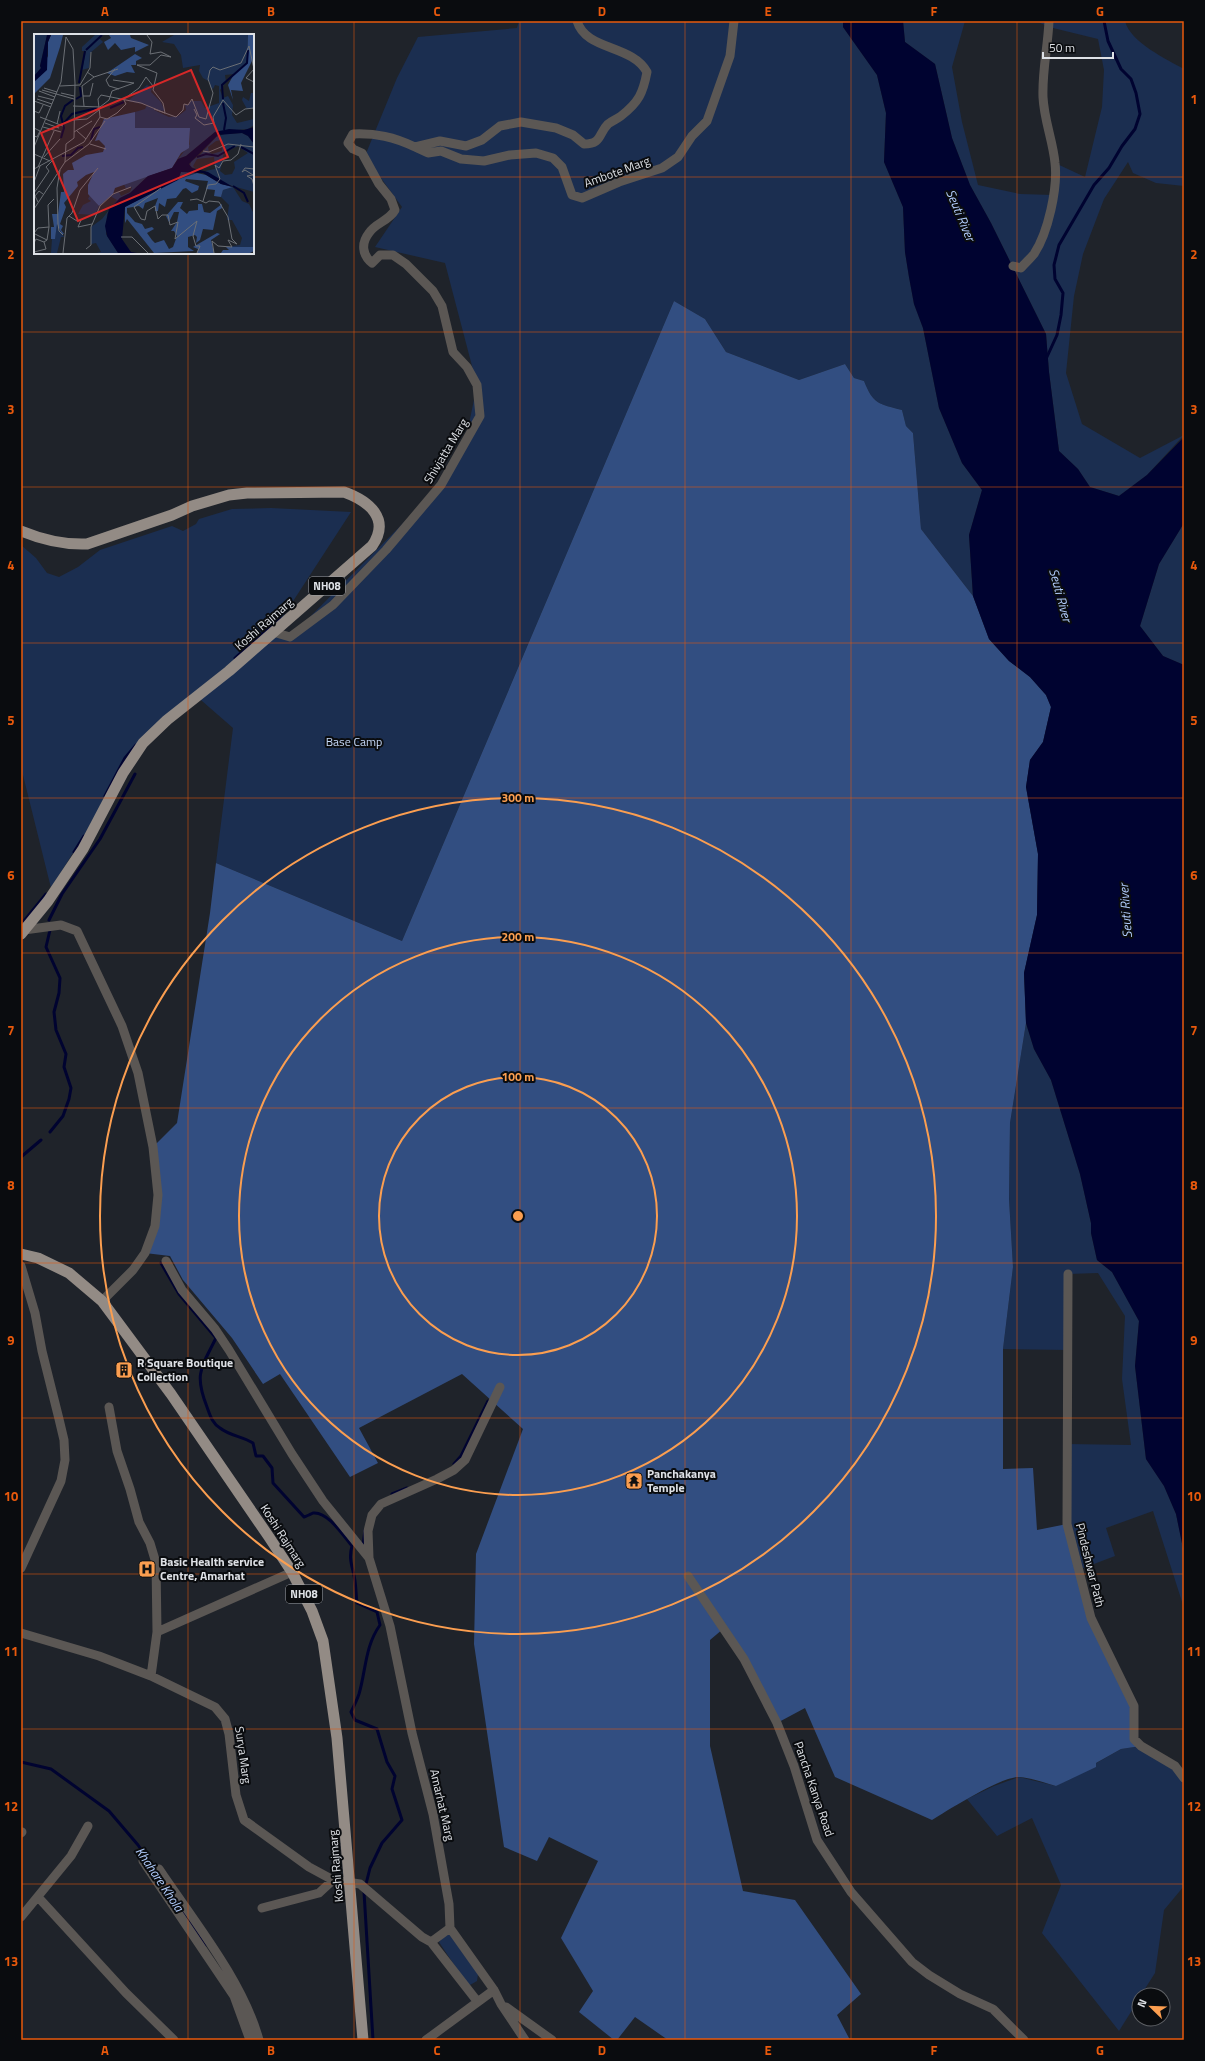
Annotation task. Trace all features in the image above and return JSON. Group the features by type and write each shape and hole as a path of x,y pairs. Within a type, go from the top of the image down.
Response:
{"main road":[{"name":"Koshi Rajmarg","path":"21,531 46,541 69,545 87,544 212,499 247,493 344,492 353,495 371,507 378,516 380,524 379,533 372,546 196,699 167,720 143,743 123,773 83,849 48,901 22,932"},
{"name":"Koshi Rajmarg","path":"21,1254 38,1258 69,1273 102,1301 171,1394 292,1572 312,1611 323,1641 337,1738 355,1884 363,2040"}],"street":[{"path":"415,148 440,141 466,146 482,140 500,126 521,122 556,128 573,134 584,144 593,144 601,137 608,125 630,108 643,92 647,72 643,64 634,58 587,37 580,31 577,21"},
{"name":"Ambote Marg","path":"415,148 428,153 441,151 461,159 484,161 536,153 553,158 562,167 572,195 582,198 620,182 662,168 678,157 692,136 707,121 730,56 734,21"},
{"path":"1013,266 1021,268 1034,254 1045,228 1054,195 1055,163 1045,114 1043,96 1044,64 1049,21"},
{"name":"Shivjatta Marg","path":"273,632 290,637 332,605 386,550 441,485 480,416 477,385 467,367 453,352 442,306 433,292 406,264 393,255 380,255 372,262 365,257 363,249 369,232 391,216 395,210 391,200 379,184 362,153 353,149 348,143 353,134 374,134 396,138 415,148"},
{"path":"22,932 62,925 77,931 122,1026 138,1073 156,1168 158,1195 155,1226 145,1253 137,1265 118,1287 102,1301"},
{"path":"166,1261 182,1290 215,1329 229,1350 292,1454 323,1501 368,1558"},
{"path":"21,1266 35,1313 42,1351 64,1440 65,1460 61,1481 21,1568"},
{"name":"Pindeshwar Path","path":"1068,1274 1067,1524 1072,1547 1091,1618 1134,1706 1134,1739 1141,1746 1175,1766 1184,1778"},
{"path":"368,1558 368,1531 372,1515 376,1509 381,1504 454,1470 465,1460 500,1386"},
{"path":"109,1407 114,1429 116,1452 130,1489 139,1522 150,1543 156,1563 157,1632 151,1676"},
{"name":"Amarhat Marg","path":"368,1558 390,1626 412,1733 432,1814 449,1904 450,1928"},
{"path":"157,1632 292,1572"},
{"name":"Pancha Kanya Road","path":"688,1576 744,1659 764,1697 777,1723 794,1766 818,1840 851,1892 912,1962 929,1975 960,1994 993,2009 1024,2040"},
{"name":"Surya Marg","path":"21,1633 99,1656 151,1676 215,1707 221,1712 225,1719 229,1734 236,1795 244,1820 309,1867 333,1880 355,1884"},
{"path":"21,1917 71,1856 88,1826"},
{"path":"143,1861 230,1989 259,2040"},
{"path":"159,1869 222,1964 245,2015 250,2040"},
{"path":"262,1908 318,1894 333,1880"},
{"path":"355,1884 368,1890 422,1937 431,1942 477,2001"},
{"path":"38,1897 126,1993 174,2040"},
{"path":"431,1942 450,1928 494,1990 501,2004 525,2040"},
{"path":"426,2040 477,2001 494,1990"},
{"path":"501,2004 552,2040"}],"green space":[{"name":"Base Camp","path":"519,21 843,21 843,27 877,75 886,113 884,162 903,207 905,252 909,277 914,304 923,328 939,408 962,463 982,490 969,535 973,596 921,529 913,433 906,426 902,410 882,404 874,399 867,389 864,381 854,378 845,364 799,380 726,352 705,319 674,301 402,941 216,863 233,728 194,694 139,741 125,758 88,829 51,888 21,767 21,545 36,558 47,573 59,577 78,567 100,550 172,526 183,531 196,524 199,519 232,509 271,508 351,512 273,632 290,637 441,485 464,448 477,385 445,263 375,247 402,207 365,156 397,78 418,37 517,28"},
{"path":"903,21 965,21 952,67 962,122 978,185 1020,194 1053,195 1055,163 1085,177 1102,107 1104,70 1098,39 1049,27 1036,21 1125,21 1128,29 1141,43 1184,69 1184,186 1156,183 1133,173 1128,162 1104,199 1083,254 1074,296 1066,373 1082,424 1140,458 1184,435 1147,475 1119,496 1090,487 1078,469 1059,451 1049,372 1046,334 991,223 970,185 952,138 935,64 905,42"},
{"path":"1184,523 1184,665 1163,656 1140,626 1159,564"},
{"path":"1026,1023 1034,1049 1051,1080 1080,1174 1091,1223 1091,1233 1097,1260 1112,1272 1139,1321 1135,1366 1146,1459 1164,1486 1176,1514 1184,1553 1184,1608 1153,1511 1106,1528 1115,1556 1078,1570 1067,1524 1066,1444 1131,1445 1122,1379 1125,1316 1098,1273 1068,1274 1069,1350 1003,1349 1013,1267 1009,1199 1010,1123"},
{"path":"1141,1746 1184,1778 1184,1886 1164,1910 1155,1973 1146,1987 1131,1987 1131,2012 1119,2031 1042,1933 1061,1885 1032,1818 997,1836 967,1799 994,1786 1019,1777 1056,1786 1121,1749"},
{"path":"448,1932 478,1974 477,1981 470,1985 467,1984 439,1942"}],"shaded area":[{"path":"674,301 705,319 726,352 799,380 845,364 854,378 864,381 867,389 874,399 882,404 902,410 906,426 913,433 921,529 973,596 989,639 1009,661 1030,677 1046,695 1051,707 1043,742 1030,760 1026,787 1038,854 1037,915 1024,973 1026,1023 1010,1123 1009,1199 1013,1267 1003,1349 1003,1469 1033,1468 1037,1530 1067,1524 1091,1618 1134,1706 1134,1727 1141,1746 1121,1749 1096,1763 1096,1767 1056,1786 1034,1779 1020,1777 1002,1781 976,1794 932,1820 835,1777 805,1708 777,1723 723,1629 710,1640 710,1746 743,1891 795,1900 861,1994 837,2015 850,2040 668,2040 635,2017 617,2040 614,2040 579,2012 593,1991 561,1938 598,1861 549,1837 537,1861 504,1847 474,1644 476,1554 523,1429 462,1374 359,1428 378,1463 350,1477 280,1374 263,1384 232,1338 183,1280 170,1256 145,1253 155,1226 153,1147 177,1123 210,913 216,863 402,941"}],"water":[{"name":"Seuti River","path":"843,21 903,21 905,42 935,64 952,138 970,185 991,223 1046,334 1049,372 1059,451 1078,469 1090,487 1119,496 1147,475 1184,437 1184,523 1159,564 1140,626 1163,656 1184,665 1184,1553 1176,1514 1164,1486 1146,1459 1135,1366 1139,1321 1112,1272 1097,1260 1091,1233 1091,1223 1080,1174 1051,1080 1034,1049 1026,1023 1024,973 1037,915 1038,854 1026,787 1030,760 1043,742 1051,707 1046,695 1030,677 1009,661 989,639 973,596 969,535 982,490 962,463 939,408 923,328 914,304 909,277 905,252 903,207 884,162 886,113 877,75 843,27"}],"waterway":[{"path":"1046,359 1057,335 1061,315 1063,293 1055,279 1054,265 1059,245 1094,185 1109,168 1122,146 1135,129 1140,114 1136,93 1131,79 1121,69 1108,41 1104,21"},
{"path":"235,658 280,618"},
{"path":"105,796 125,758 136,745"},
{"path":"49,920 62,894 100,839 135,774"},
{"path":"74,852 84,836"},
{"path":"24,921 46,894"},
{"path":"50,930 46,947 60,978 59,993 54,1012 56,1030 66,1054 64,1067 71,1088 63,1116 50,1132"},
{"path":"21,1157 41,1140"},
{"path":"161,1263 179,1294 216,1338 203,1364 200,1379 203,1396 213,1421 224,1431 253,1443 256,1456 263,1456 272,1468 273,1483 304,1517 313,1513 319,1513 330,1520 340,1531 352,1546 351,1560 357,1603 377,1612 380,1625 371,1641 359,1694 351,1712 355,1720 377,1729 387,1762 395,1776 392,1789 402,1820 382,1843 370,1868 364,1892 373,2040"},
{"path":"454,1464 461,1456 488,1401"},
{"path":"392,1494 407,1488"},
{"path":"363,1546 365,1530"},
{"name":"Khahare Khola","path":"21,1762 51,1769 109,1811 138,1845 157,1873"},
{"name":"Khahare Khola","path":"176,1902 205,1946"}],"place":[{"name":"R Square Boutique Collection","path":"124,1370"},
{"name":"Panchakanya Temple","path":"634,1481"},
{"name":"Basic Health service Centre, Amarhat","path":"147,1569"}]}
